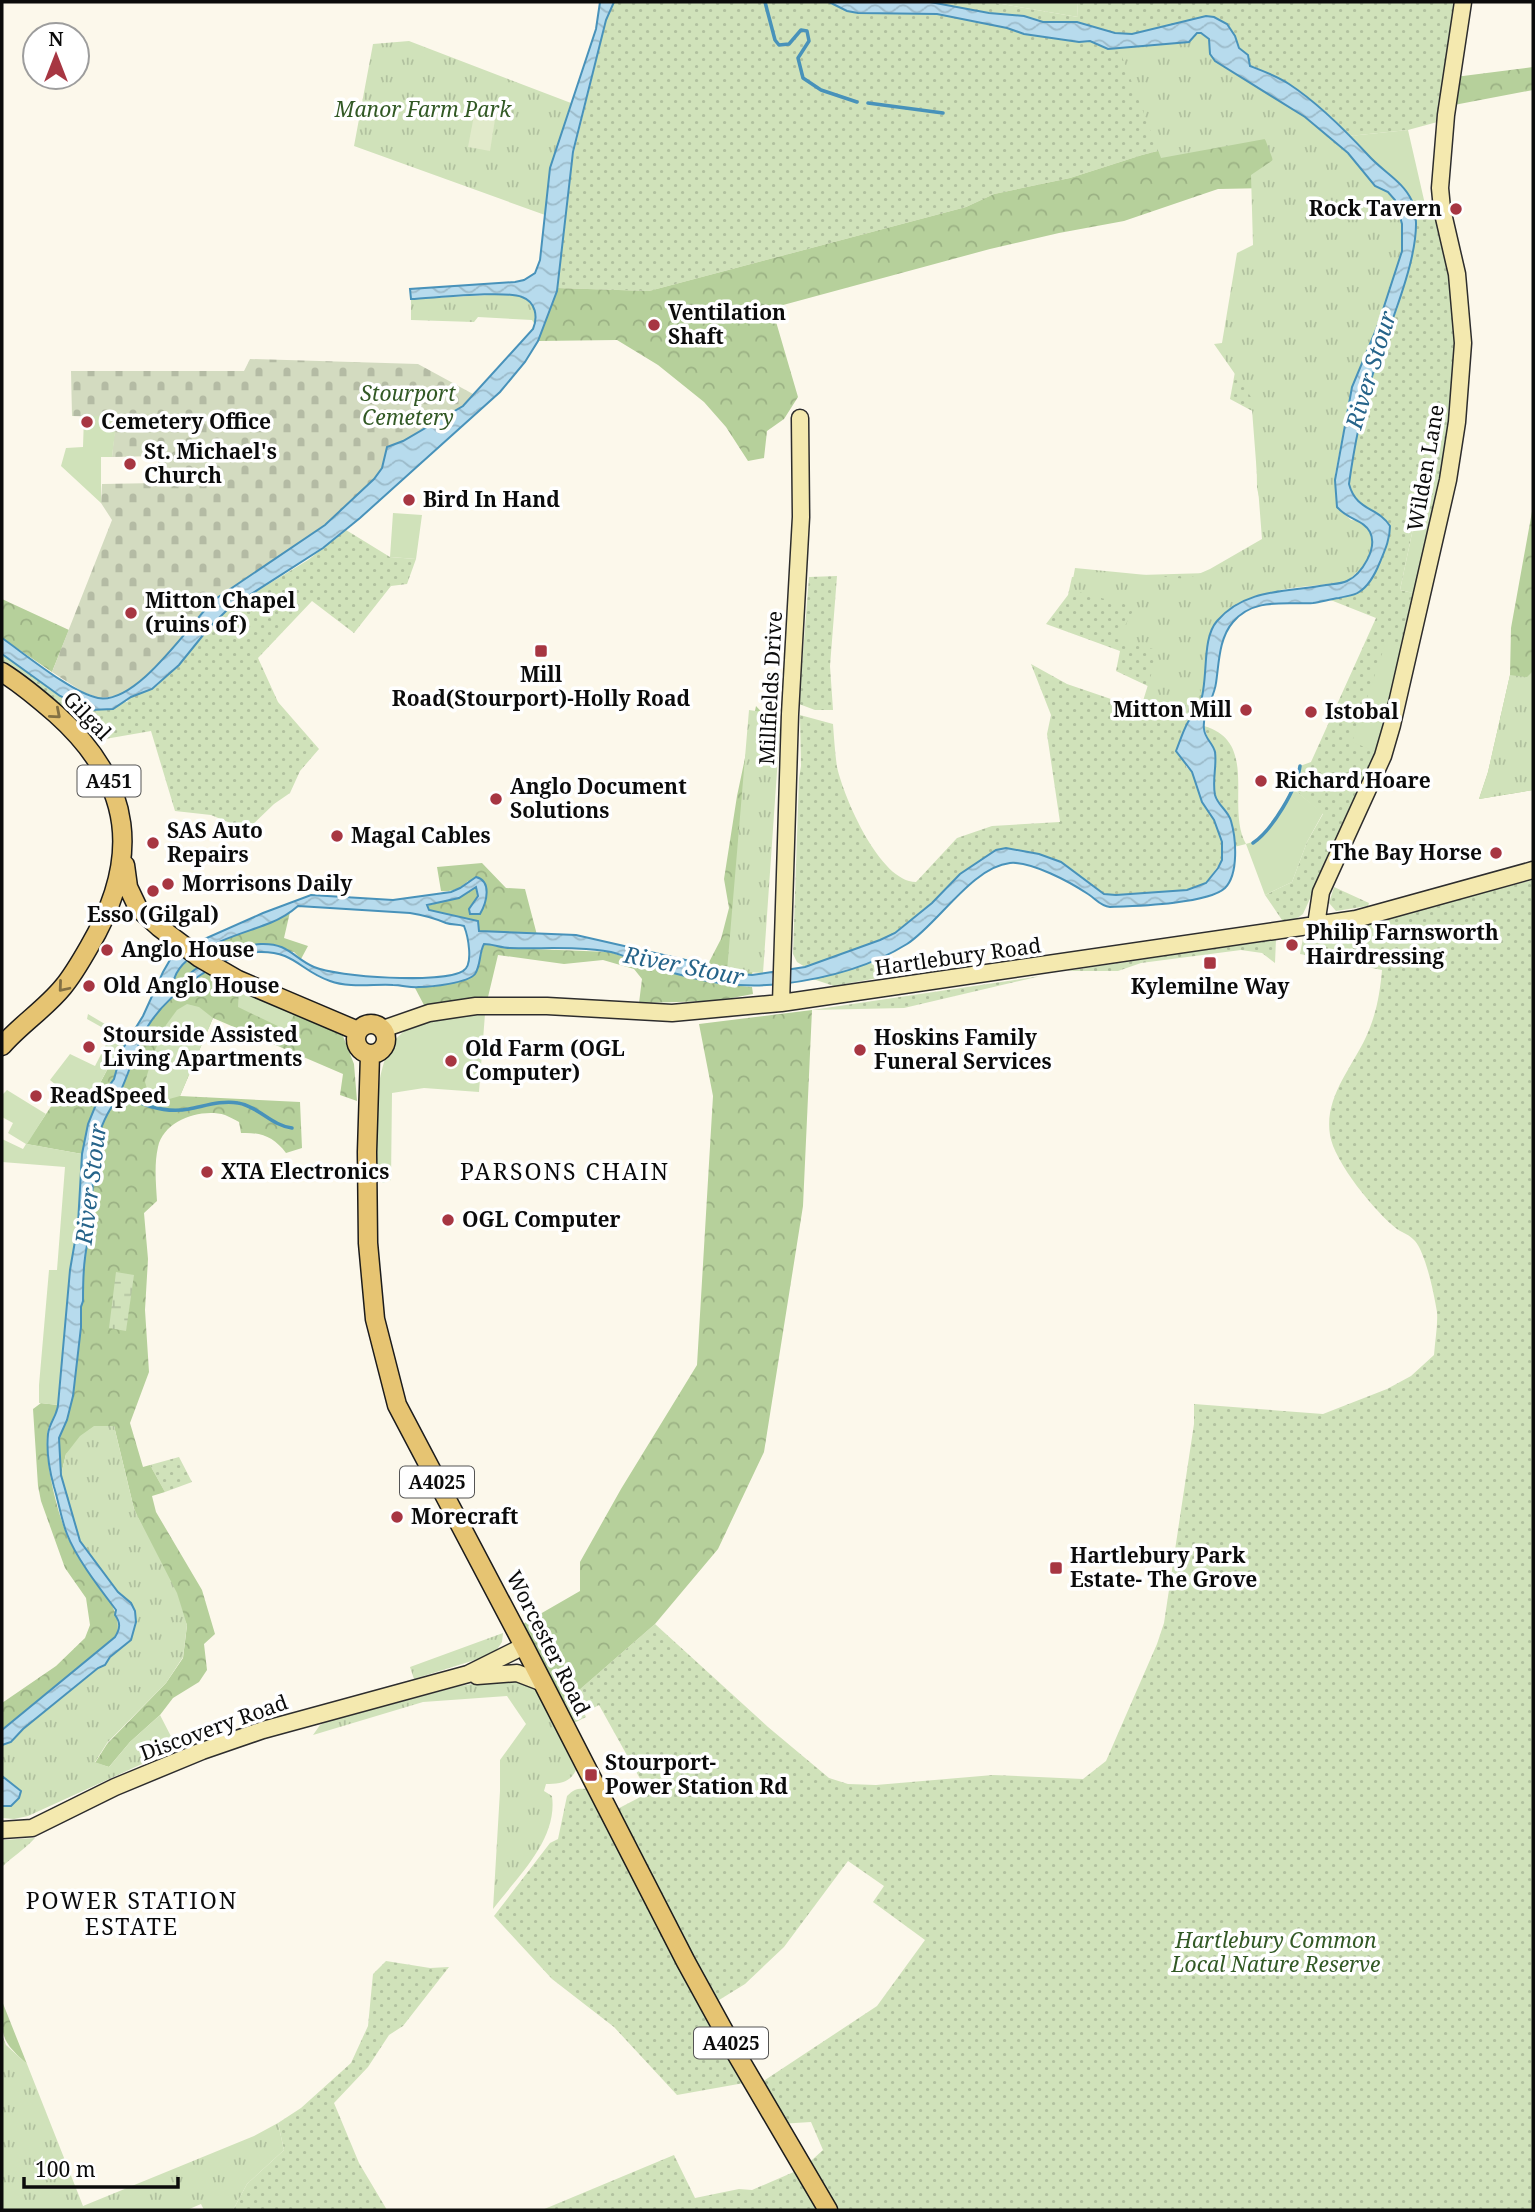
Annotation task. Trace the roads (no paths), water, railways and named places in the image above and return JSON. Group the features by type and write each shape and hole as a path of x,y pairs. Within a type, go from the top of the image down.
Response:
{"main road":[{"name":"Gilgal","path":"2,672 52,710 92,750 106,774 117,802 123,841 121,866 117,887 100,930"},
{"path":"123,841 131,895 138,908 159,928"},
{"path":"100,930 111,916 125,913 137,916 225,973 358,1031 368,1024 383,1029"},
{"name":"A451","path":"2,1046 62,990 100,930"},
{"name":"A4025","path":"358,1031 355,1039 357,1046 370,1055 381,1051 386,1044 383,1029"},
{"name":"Worcester Road","path":"370,1055 368,1243 376,1319 389,1380 407,1426 527,1651 686,1962 828,2210"}],"street":[{"name":"Wilden Lane","path":"1316,925 1321,892 1383,756 1453,451 1463,343 1457,274 1442,209 1440,188 1446,115 1462,2"},
{"name":"Millfields Drive","path":"781,997 790,714 801,517 800,418"},
{"name":"Hartlebury Road","path":"383,1029 429,1013 476,1006 535,1005 672,1013 1316,925 1356,919 1533,870"},
{"path":"505,1673 522,1666 527,1651"},
{"name":"Discovery Road","path":"2,1830 22,1830 40,1825 138,1777 264,1730 447,1681 527,1651"},
{"name":"Discovery Road","path":"447,1681 505,1673 525,1675 543,1683"}],"water":[{"path":"600,2 614,2 606,20 573,152 557,291 538,341 525,362 500,392 323,548 228,609 179,665 152,689 131,697 113,709 90,710 60,696 2,654 2,638 62,681 87,695 98,698 113,697 129,689 161,661 214,600 325,525 374,479 382,468 387,447 403,441 463,406 533,329 533,306 522,297 501,294 411,299 410,289 515,282 535,273 540,260 550,168 596,29"},
{"name":"River Stour","path":"829,2 930,2 989,13 1024,16 1043,22 1077,22 1115,33 1132,34 1206,16 1214,17 1227,24 1239,48 1248,55 1250,66 1300,91 1398,182 1412,201 1416,218 1410,264 1367,393 1349,484 1357,499 1380,515 1390,526 1387,544 1378,566 1366,586 1355,594 1313,603 1271,604 1251,609 1233,622 1222,643 1215,689 1205,717 1204,729 1215,752 1215,795 1230,817 1233,828 1233,874 1225,888 1203,898 1110,907 1050,873 1029,865 1010,863 982,875 919,935 893,952 846,971 781,984 733,985 703,980 599,950 507,948 484,944 475,974 465,980 440,985 416,987 337,983 320,977 289,958 259,952 228,960 196,978 168,1001 148,1026 100,1132 94,1167 73,1396 59,1438 61,1475 80,1541 118,1592 131,1603 136,1622 131,1640 110,1657 105,1665 23,1729 11,1742 2,1745 2,1730 115,1637 119,1629 116,1610 83,1563 65,1528 49,1467 48,1434 58,1405 70,1270 78,1224 82,1154 88,1124 97,1102 114,1079 122,1050 143,1016 163,972 174,953 187,942 200,941 311,895 393,900 451,892 476,877 484,883 487,892 480,914 470,914 469,909 478,896 476,887 459,898 427,905 429,910 478,921 479,931 576,935 690,961 720,972 752,975 805,967 895,933 932,903 960,874 996,850 1006,848 1039,854 1061,862 1104,894 1116,895 1187,890 1206,883 1222,860 1222,842 1214,820 1202,802 1192,772 1176,751 1186,725 1200,704 1209,638 1217,621 1240,602 1254,597 1347,581 1363,567 1370,553 1370,532 1337,507 1335,480 1352,387 1378,325 1402,251 1402,224 1395,200 1388,192 1375,186 1348,153 1305,117 1215,61 1210,54 1209,39 1201,33 1197,33 1189,42 1108,49 1090,41 1079,42 1024,34 937,14 847,11","holes":["298,906 410,913 464,926 469,950 468,963 463,971 452,975 413,978 344,974 314,967 278,946 261,944 243,947 213,959 188,975 173,990 175,976 183,964 195,954 274,921"]},
{"path":"2,1776 21,1791 19,1798 11,1806 2,1806"}],"waterway":[{"path":"765,2 775,40 779,45 789,44 801,30 807,31 809,41 798,58 803,78 821,90 857,102"},
{"path":"868,103 943,113"},
{"path":"1253,843 1268,829 1282,808 1294,786 1300,766"},
{"path":"116,1091 142,1104 170,1110 238,1103 278,1124 292,1128"}],"place":[{"name":"Rock Tavern","path":"1456,209"},
{"name":"Ventilation Shaft","path":"654,325"},
{"name":"Cemetery Office","path":"87,422"},
{"name":"St. Michael's Church","path":"130,464"},
{"name":"Bird In Hand","path":"409,500"},
{"name":"Mitton Chapel (ruins of)","path":"131,613"},
{"name":"Mill Road(Stourport)-Holly Road","path":"541,651"},
{"name":"Mitton Mill","path":"1246,710"},
{"name":"Istobal","path":"1311,712"},
{"name":"Richard Hoare","path":"1261,781"},
{"name":"Anglo Document Solutions","path":"496,799"},
{"name":"Magal Cables","path":"337,836"},
{"name":"SAS Auto Repairs","path":"153,843"},
{"name":"The Bay Horse","path":"1496,853"},
{"name":"Morrisons Daily","path":"168,884"},
{"name":"Esso (Gilgal)","path":"153,891"},
{"name":"Philip Farnsworth Hairdressing","path":"1292,945"},
{"name":"Anglo House","path":"107,950"},
{"name":"Kylemilne Way","path":"1210,963"},
{"name":"Old Anglo House","path":"89,986"},
{"name":"Stourside Assisted Living Apartments","path":"89,1047"},
{"name":"Hoskins Family Funeral Services","path":"860,1050"},
{"name":"Old Farm (OGL Computer)","path":"451,1061"},
{"name":"ReadSpeed","path":"36,1096"},
{"name":"XTA Electronics","path":"207,1172"},
{"name":"OGL Computer","path":"448,1220"},
{"name":"Morecraft","path":"397,1517"},
{"name":"Hartlebury Park Estate- The Grove","path":"1056,1568"},
{"name":"Stourport- Power Station Rd","path":"591,1775"}],"district":[{"name":"PARSONS CHAIN","path":"565,1172"},
{"name":"POWER STATION ESTATE","path":"132,1914"}],"park label":[{"name":"Manor Farm Park","path":"423,110"},
{"name":"Stourport Cemetery","path":"408,406"},
{"name":"Hartlebury Common Local Nature Reserve","path":"1276,1953"}]}
